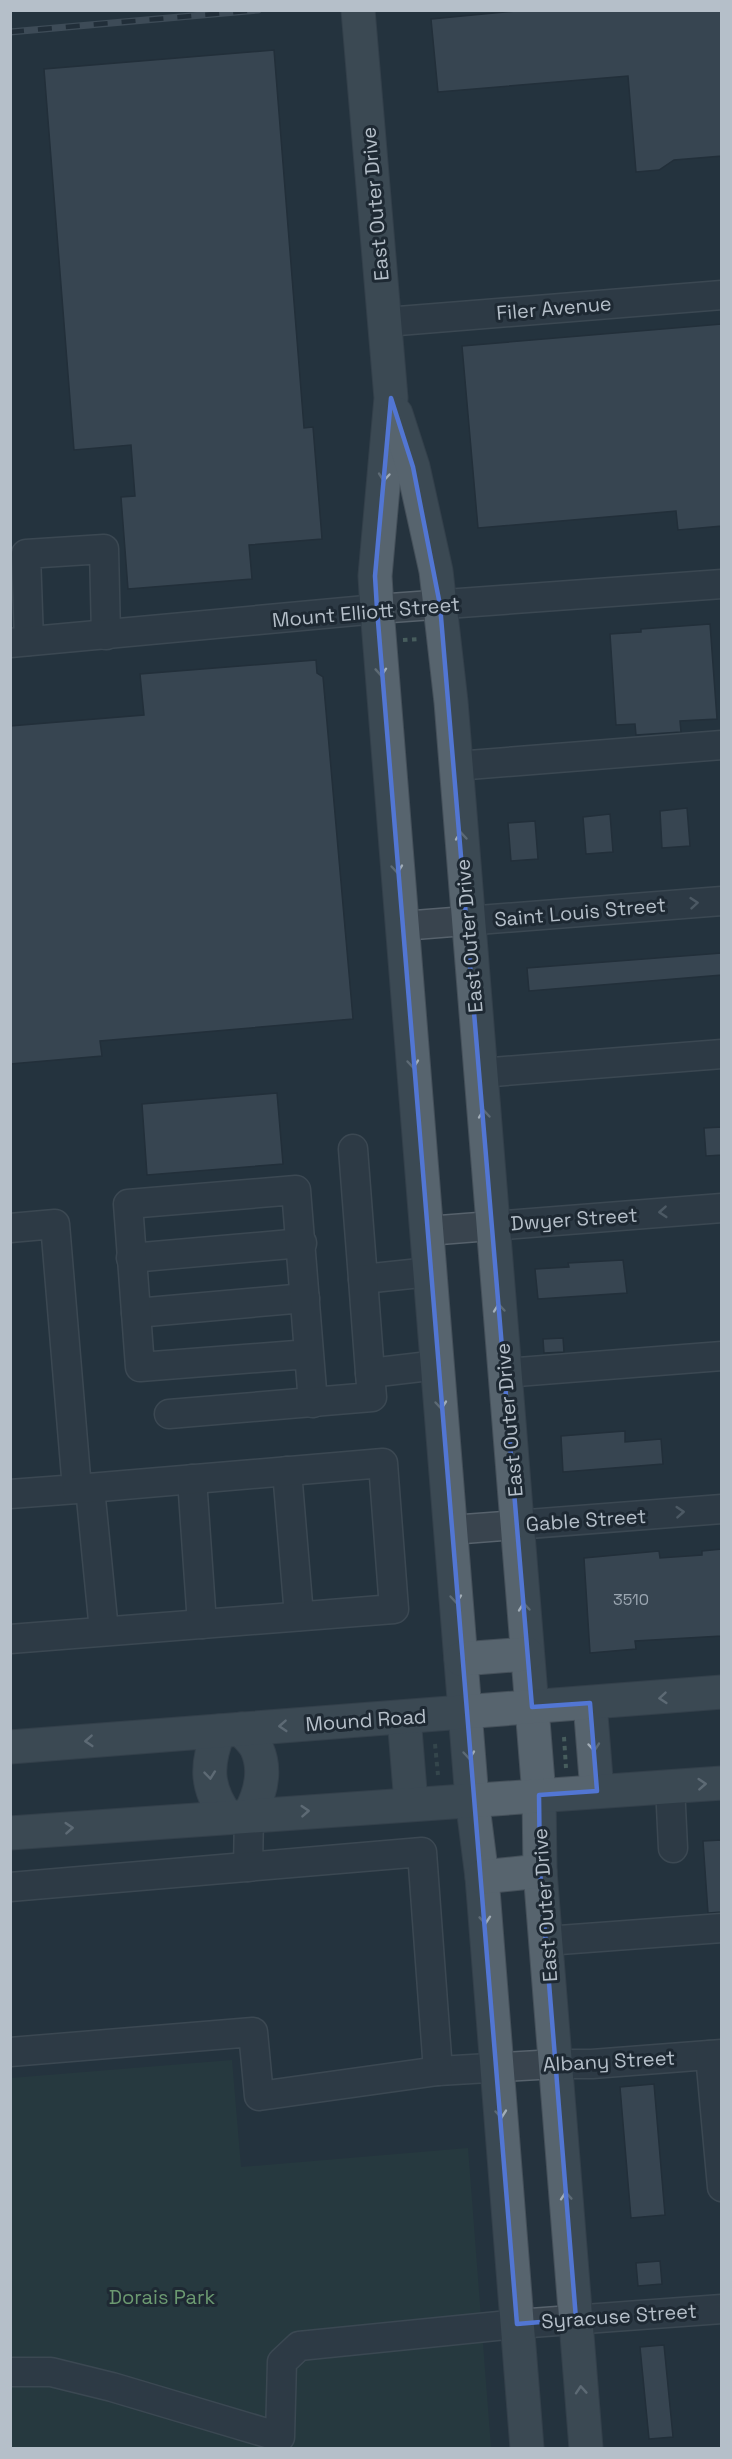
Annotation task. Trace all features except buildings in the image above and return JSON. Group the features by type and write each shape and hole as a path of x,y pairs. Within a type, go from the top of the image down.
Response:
{"main road":[{"name":"East Outer Drive","path":"358,10 392,398 375,576 377,609 472,1799 482,1877 527,2448"},
{"name":"East Outer Drive","path":"392,398 413,467 436,571 456,766 539,1795 540,1871 586,2448"},
{"path":"461,1659 527,1654"},
{"name":"Mound Road","path":"10,1747 722,1692"},
{"path":"590,1703 597,1791"},
{"path":"404,1717 411,1803"},
{"path":"230,1730 257,1749 261,1772 260,1794 238,1816 218,1804 212,1790 210,1775 209,1761 230,1730"},
{"path":"10,1833 411,1803 722,1783"},
{"path":"482,1877 540,1871"}],"street":[{"name":"Filer Avenue","path":"386,322 722,295"},
{"path":"20,642 25,548 104,542 106,635"},
{"name":"Mount Elliott Street","path":"20,642 377,609 722,584"},
{"path":"456,766 722,745"},
{"name":"Saint Louis Street","path":"402,926 722,901"},
{"path":"480,1073 722,1054"},
{"path":"169,1413 372,1397 353,1149"},
{"path":"309,1354 140,1367 128,1204 296,1190 313,1403"},
{"name":"Dwyer Street","path":"426,1231 722,1208"},
{"path":"10,1228 55,1224 84,1488 104,1632"},
{"path":"131,1258 302,1243"},
{"path":"363,1279 430,1272"},
{"path":"136,1313 305,1298"},
{"path":"505,1373 722,1356"},
{"path":"370,1373 438,1365"},
{"path":"10,1494 383,1462 394,1609 10,1639"},
{"path":"287,1471 299,1616"},
{"path":"192,1479 202,1624"},
{"name":"Gable Street","path":"451,1530 722,1509"},
{"path":"670,1786 674,1848"},
{"path":"238,1816 248,1867"},
{"path":"10,1887 422,1852 438,2071"},
{"path":"546,1941 678,1926 722,1928"},
{"name":"Albany Street","path":"10,2052 253,2032 259,2096 438,2071 592,2064 716,2054"},
{"path":"716,2054 722,2187"},
{"name":"Syracuse Street","path":"10,2372 51,2372 280,2437 282,2362 299,2346 517,2324 722,2309"}],"path":[{"path":"397,640 422,639"},
{"path":"564,1737 566,1768"},
{"path":"435,1744 438,1775"}],"highlighted area":[{"path":"391,398 413,467 440,605 532,1707 590,1703 597,1791 539,1795 540,1871 576,2319 517,2324 377,609 375,576"}],"green space":[{"name":"Dorais Park","path":"232,2060 241,2167 468,2148 491,2448 11,2448 11,2078"}],"railway":[{"path":"10,32 258,10"}]}
